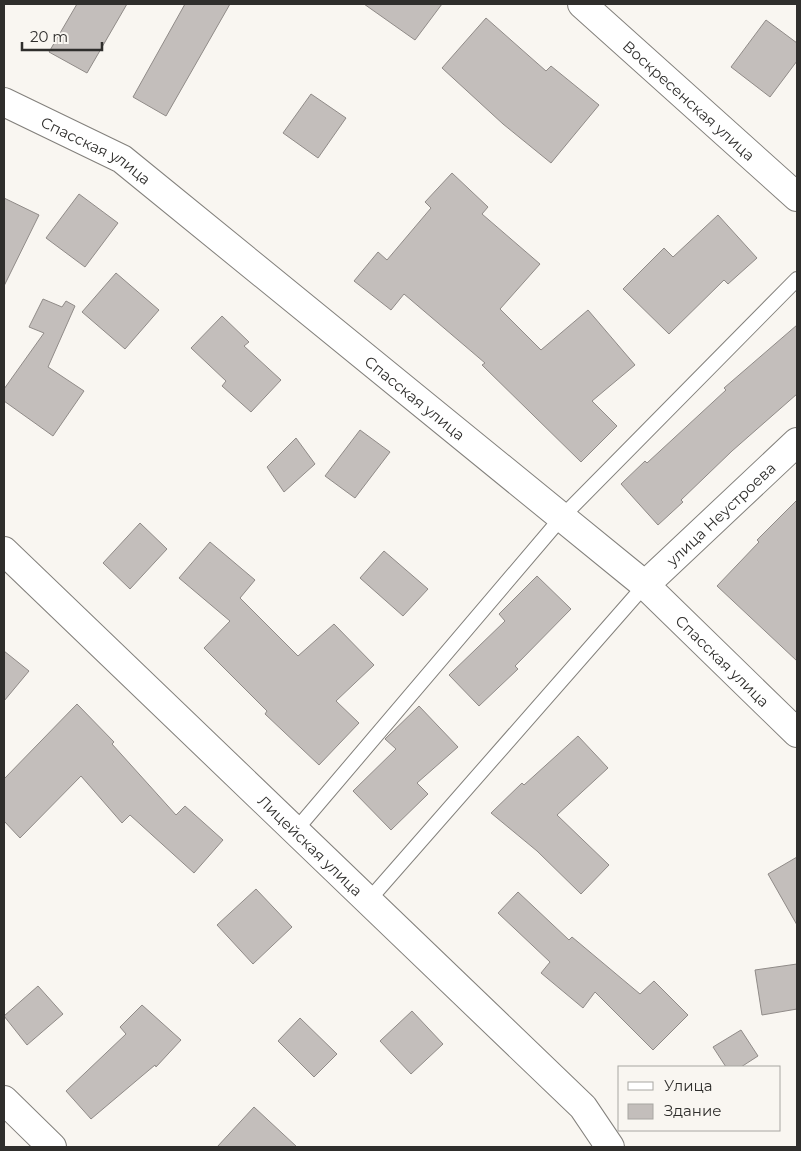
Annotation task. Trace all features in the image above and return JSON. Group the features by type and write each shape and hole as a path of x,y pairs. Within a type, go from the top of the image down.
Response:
{"street":[{"name":"Воскресенская улица","path":"582,4 797,196"},
{"name":"Спасская улица","path":"4,102 122,159 645,585 797,733"},
{"name":"улица Неустроева","path":"645,585 797,442"},
{"name":"Лицейская улица","path":"4,551 583,1107 610,1147"},
{"path":"4,1100 50,1147"}],"lane":[{"path":"295,831 562,517 797,279"},
{"path":"368,901 645,585"}],"building":[{"path":"77,4 127,4 87,73 49,52"},
{"path":"185,4 230,4 166,116 133,97"},
{"path":"364,4 442,4 415,40"},
{"path":"486,18 546,71 551,66 599,105 551,163 503,124 442,68"},
{"path":"766,20 797,43 797,61 770,97 731,67"},
{"path":"311,94 346,118 318,158 283,133"},
{"path":"452,173 488,207 482,214 540,264 500,309 541,350 588,310 635,365 592,401 617,426 581,462 482,365 485,363 404,294 391,310 354,281 378,252 387,260 431,208 425,202"},
{"path":"79,194 118,223 85,267 46,238"},
{"path":"4,198 39,215 4,286"},
{"path":"718,215 757,258 728,284 724,280 669,334 623,289 664,248 673,257"},
{"path":"116,273 159,310 125,349 82,312"},
{"path":"43,299 62,307 66,301 75,306 48,367 84,391 53,436 4,401 4,389 44,333 29,327"},
{"path":"222,316 249,342 244,346 281,380 251,412 222,386 226,381 191,348"},
{"path":"797,325 797,394 732,451 658,525 621,484 645,461 647,463 726,390 724,388"},
{"path":"360,430 390,452 355,498 325,476"},
{"path":"296,438 315,464 284,492 267,467"},
{"path":"797,500 797,661 717,586 759,542 757,540"},
{"path":"140,523 167,549 130,589 103,563"},
{"path":"210,542 255,580 240,598 298,656 334,624 374,665 336,701 359,723 319,765 265,714 267,711 204,648 230,621 179,578"},
{"path":"384,551 428,589 403,616 360,578"},
{"path":"537,576 571,609 515,666 518,669 479,706 449,675 505,621 499,614"},
{"path":"4,651 29,671 4,701"},
{"path":"77,704 114,742 112,744 176,815 185,806 223,840 194,873 130,815 122,823 81,776 20,838 4,821 4,779"},
{"path":"419,706 458,747 417,783 428,794 391,830 353,791 396,749 385,739"},
{"path":"578,736 608,768 557,815 609,865 581,894 537,851 491,813 522,783 524,785"},
{"path":"797,857 797,925 768,874"},
{"path":"256,889 292,927 253,964 217,925"},
{"path":"518,892 569,940 572,937 640,994 654,981 688,1015 653,1050 595,992 583,1008 541,973 550,962 498,913"},
{"path":"797,964 797,1009 762,1015 755,970"},
{"path":"38,986 63,1014 27,1045 4,1016"},
{"path":"142,1005 181,1040 156,1067 155,1065 91,1119 66,1091 126,1034 120,1027"},
{"path":"412,1011 443,1044 411,1074 380,1041"},
{"path":"300,1018 337,1054 314,1077 278,1041"},
{"path":"741,1030 758,1056 743,1066 725,1066 713,1047"},
{"path":"254,1107 297,1147 217,1147"}]}
